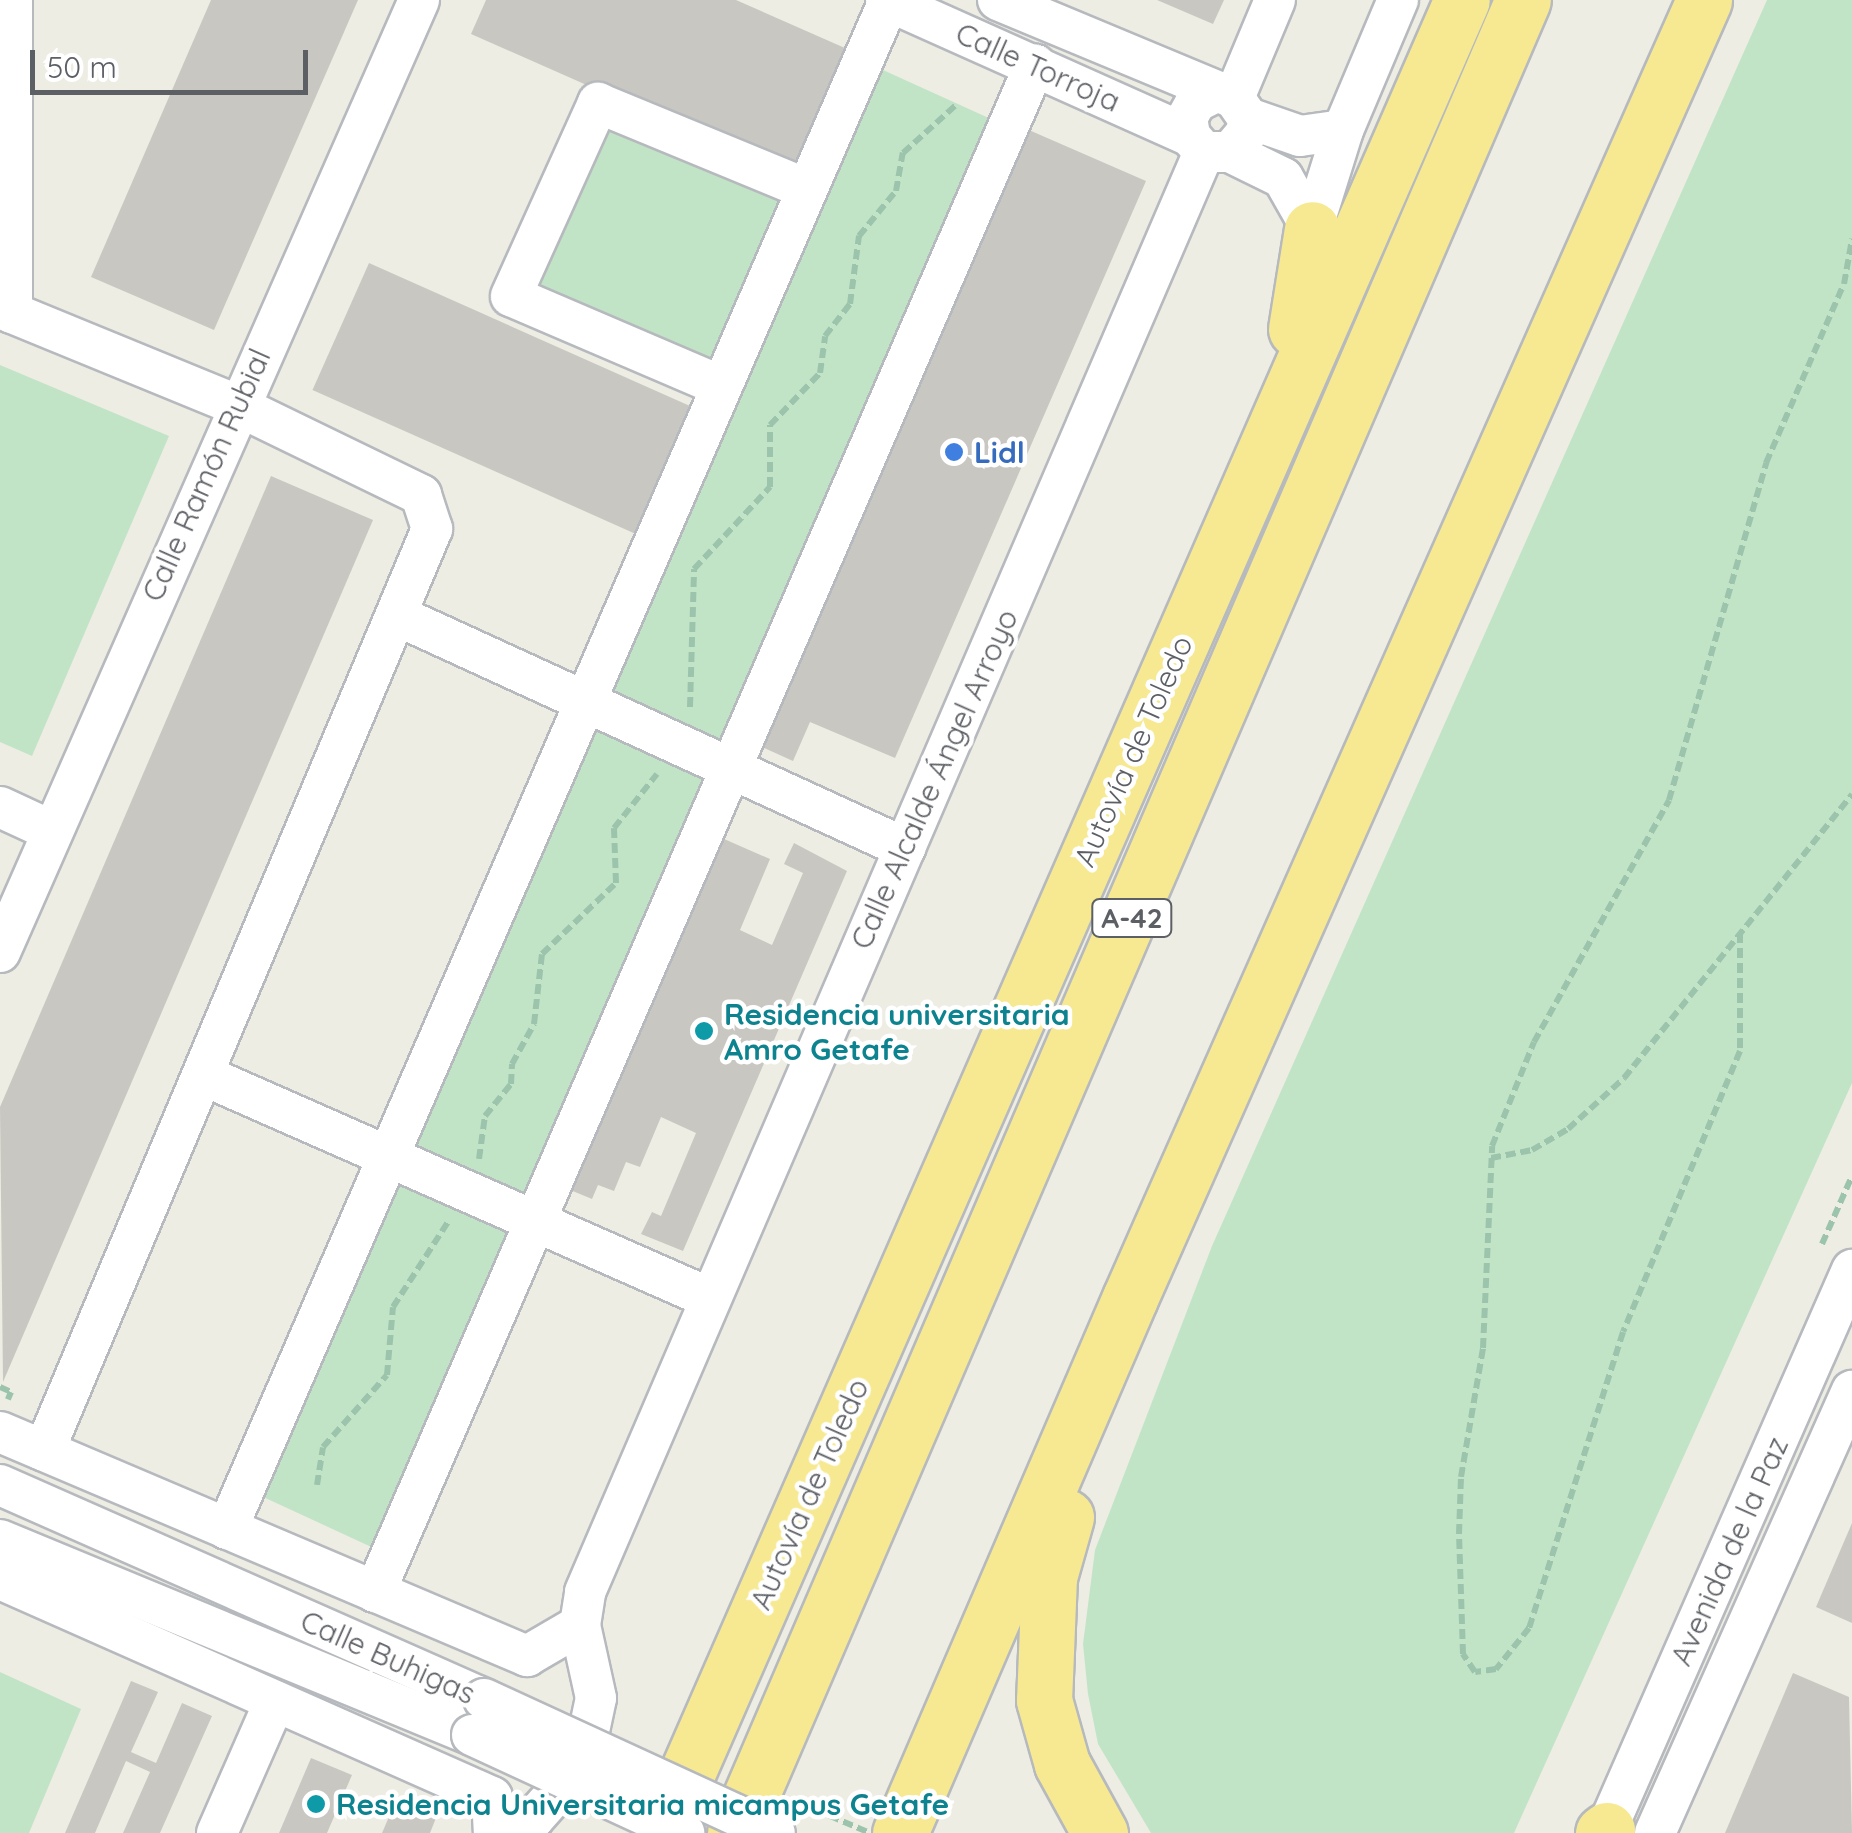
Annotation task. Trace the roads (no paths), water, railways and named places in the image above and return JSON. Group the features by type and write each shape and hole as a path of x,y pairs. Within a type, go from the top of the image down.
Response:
{"highway":[{"name":"Autovía de Toledo","path":"660,1833 1462,0"},
{"name":"A-42","path":"735,1833 1524,0"},
{"path":"900,1833 1130,1298 1704,0"},
{"path":"1284,406 1312,229"},
{"path":"1100,1833 1062,1764 1044,1700 1042,1637 1049,1577 1130,1298"}],"street":[{"path":"12,0 6,310 236,405 421,495 432,530 44,1451"},
{"name":"Calle Ramón Rubial","path":"0,952 236,405 419,0"},
{"name":"Calle Torroja","path":"998,0 1220,125 1283,178 1312,229"},
{"name":"Calle Alcalde Ángel Arroyo","path":"508,1833 534,1818 582,1764 596,1698 580,1625 585,1592 707,1297 1275,0"},
{"path":"1312,229 1343,130 1398,0"},
{"path":"228,1529 887,1"},
{"name":"Calle Torroja","path":"887,1 1035,64 1220,125 1300,136 1343,130"},
{"path":"375,1592 1035,64"},
{"path":"721,386 511,296 598,103 807,189"},
{"path":"396,615 905,848"},
{"path":"0,807 52,830"},
{"path":"202,1075 707,1297"},
{"name":"Avenida de la Paz","path":"1618,1832 1852,1270"},
{"name":"Avenida de la Paz","path":"1618,1832 1852,1391"},
{"path":"0,1432 527,1656 580,1625"},
{"name":"Calle Buhigas","path":"0,1485 478,1717 684,1833"},
{"name":"Calle Buhigas","path":"0,1540 478,1717 775,1833"},
{"path":"0,1579 492,1797 494,1833"},
{"path":"217,1833 276,1700"}],"place":[{"name":"Lidl","path":"954,452"},
{"name":"Residencia universitaria Amro Getafe","path":"704,1031"},
{"name":"Residencia Universitaria micampus Getafe","path":"316,1804"}]}
